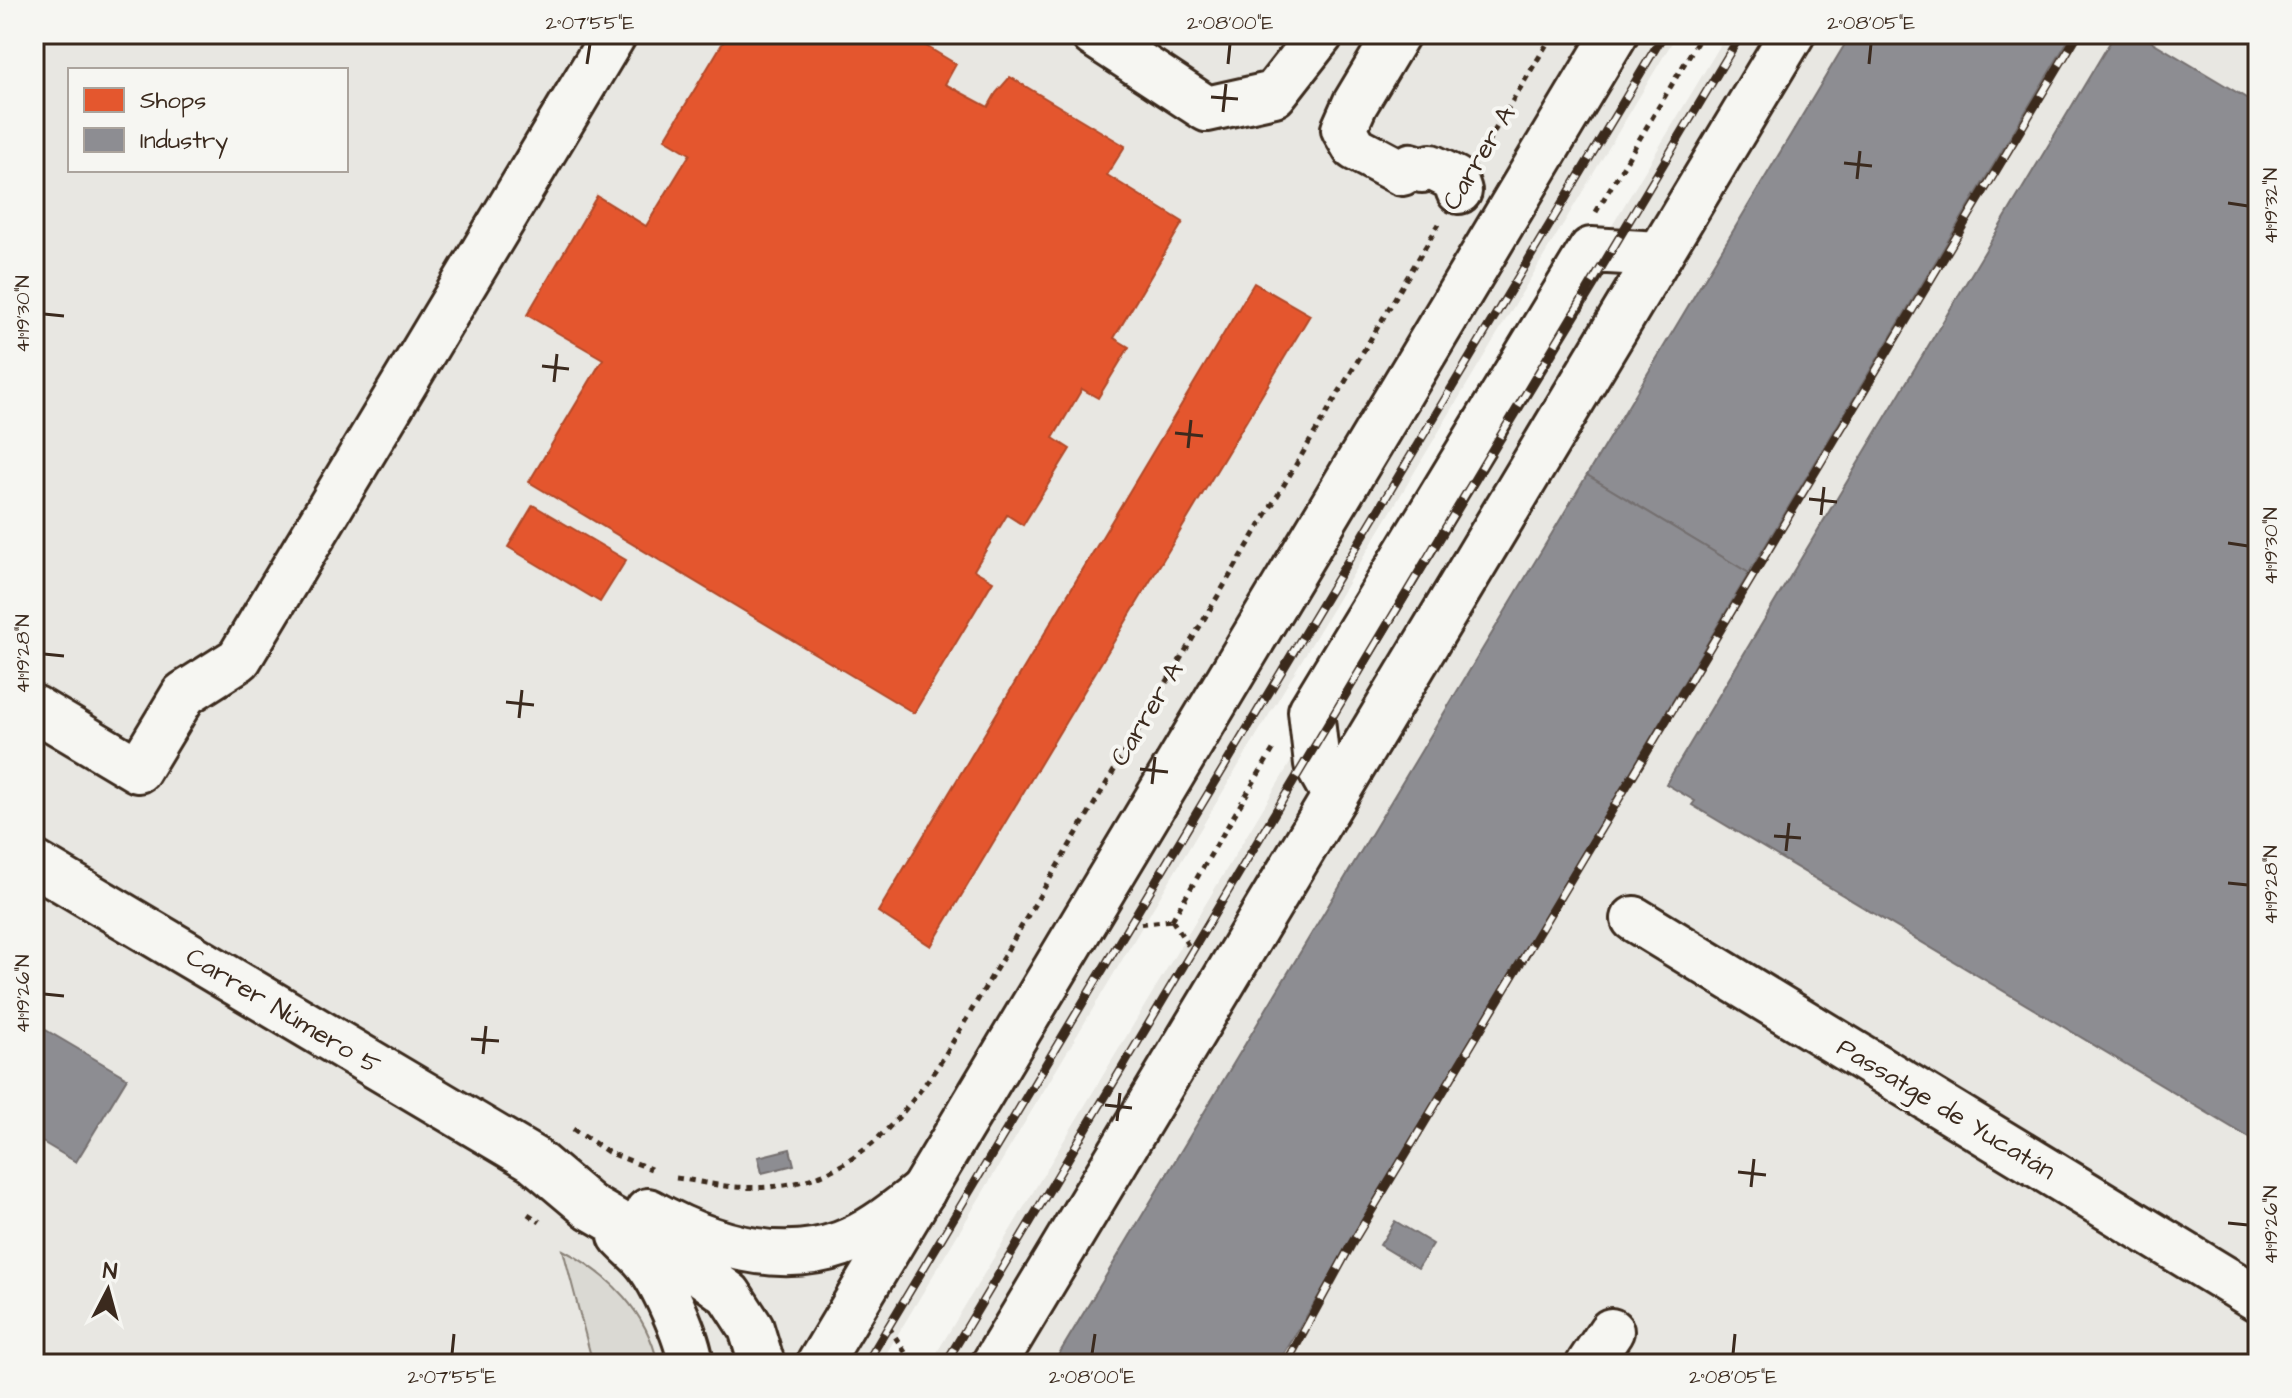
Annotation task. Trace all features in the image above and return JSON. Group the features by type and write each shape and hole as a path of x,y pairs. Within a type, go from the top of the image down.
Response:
{"main road":[{"path":"34,708 138,770 184,694 239,659 614,34"},
{"path":"1093,34 1207,109 1274,94 1321,34"},
{"path":"1397,34 1355,104 1344,129 1355,148 1402,173 1431,176 1505,217"},
{"name":"Carrer A","path":"819,1364 1615,34"},
{"path":"994,1364 1792,34"},
{"path":"1335,796 1317,764 1311,711 1591,250 1660,254"},
{"name":"Carrer Número 5","path":"34,863 533,1159 590,1207 685,1262 729,1294 751,1328 762,1364"},
{"name":"Passatge de Yucatán","path":"1634,919 2258,1299"},
{"name":"Carrer Número 5","path":"533,1159 603,1186 682,1230 724,1244 762,1251 804,1253 842,1244 880,1224 923,1191"},
{"path":"590,1207 646,1261 675,1315 689,1348 691,1364"}],"path":[{"name":"Carrer A","path":"672,1177 728,1186 776,1186 816,1177 852,1160 881,1137 914,1100 942,1060 1431,176 1553,34"},
{"path":"573,1129 608,1152 659,1172"},
{"path":"904,1364 908,1357"}],"shaded area":[{"path":"34,34 1677,34 880,1364 34,1364"},
{"path":"1727,34 2258,34 2258,1364 930,1364"},
{"path":"563,1250 596,1271 624,1296 645,1328 658,1364 593,1364"}],"building: Shops":[{"path":"728,34 906,34 956,64 945,84 988,107 1010,77 1125,146 1107,175 1183,222 1114,338 1129,347 1098,398 1082,389 1053,438 1070,449 1023,525 1007,515 974,570 993,581 914,713 529,482 603,359 527,315 597,196 646,226 690,154 665,139"},
{"path":"1254,283 1310,315 931,946 878,912"},
{"path":"533,505 626,560 600,602 508,547"}],"building: Industry":[{"path":"1851,34 2072,34 1749,573 1587,475"},
{"path":"2115,34 2139,34 2258,105 2258,1143 1692,805 1695,801 1666,784"},
{"path":"1587,475 1749,573 1278,1364 1064,1364 1056,1359"},
{"path":"34,1023 127,1078 76,1162 34,1137"},
{"path":"790,1149 794,1165 762,1173 758,1157"},
{"path":"1395,1221 1433,1244 1418,1268 1380,1245"}],"railway":[{"path":"866,1364 1664,34"},
{"path":"945,1364 1741,34"},
{"path":"1286,1364 1351,1245 2078,34"}]}
